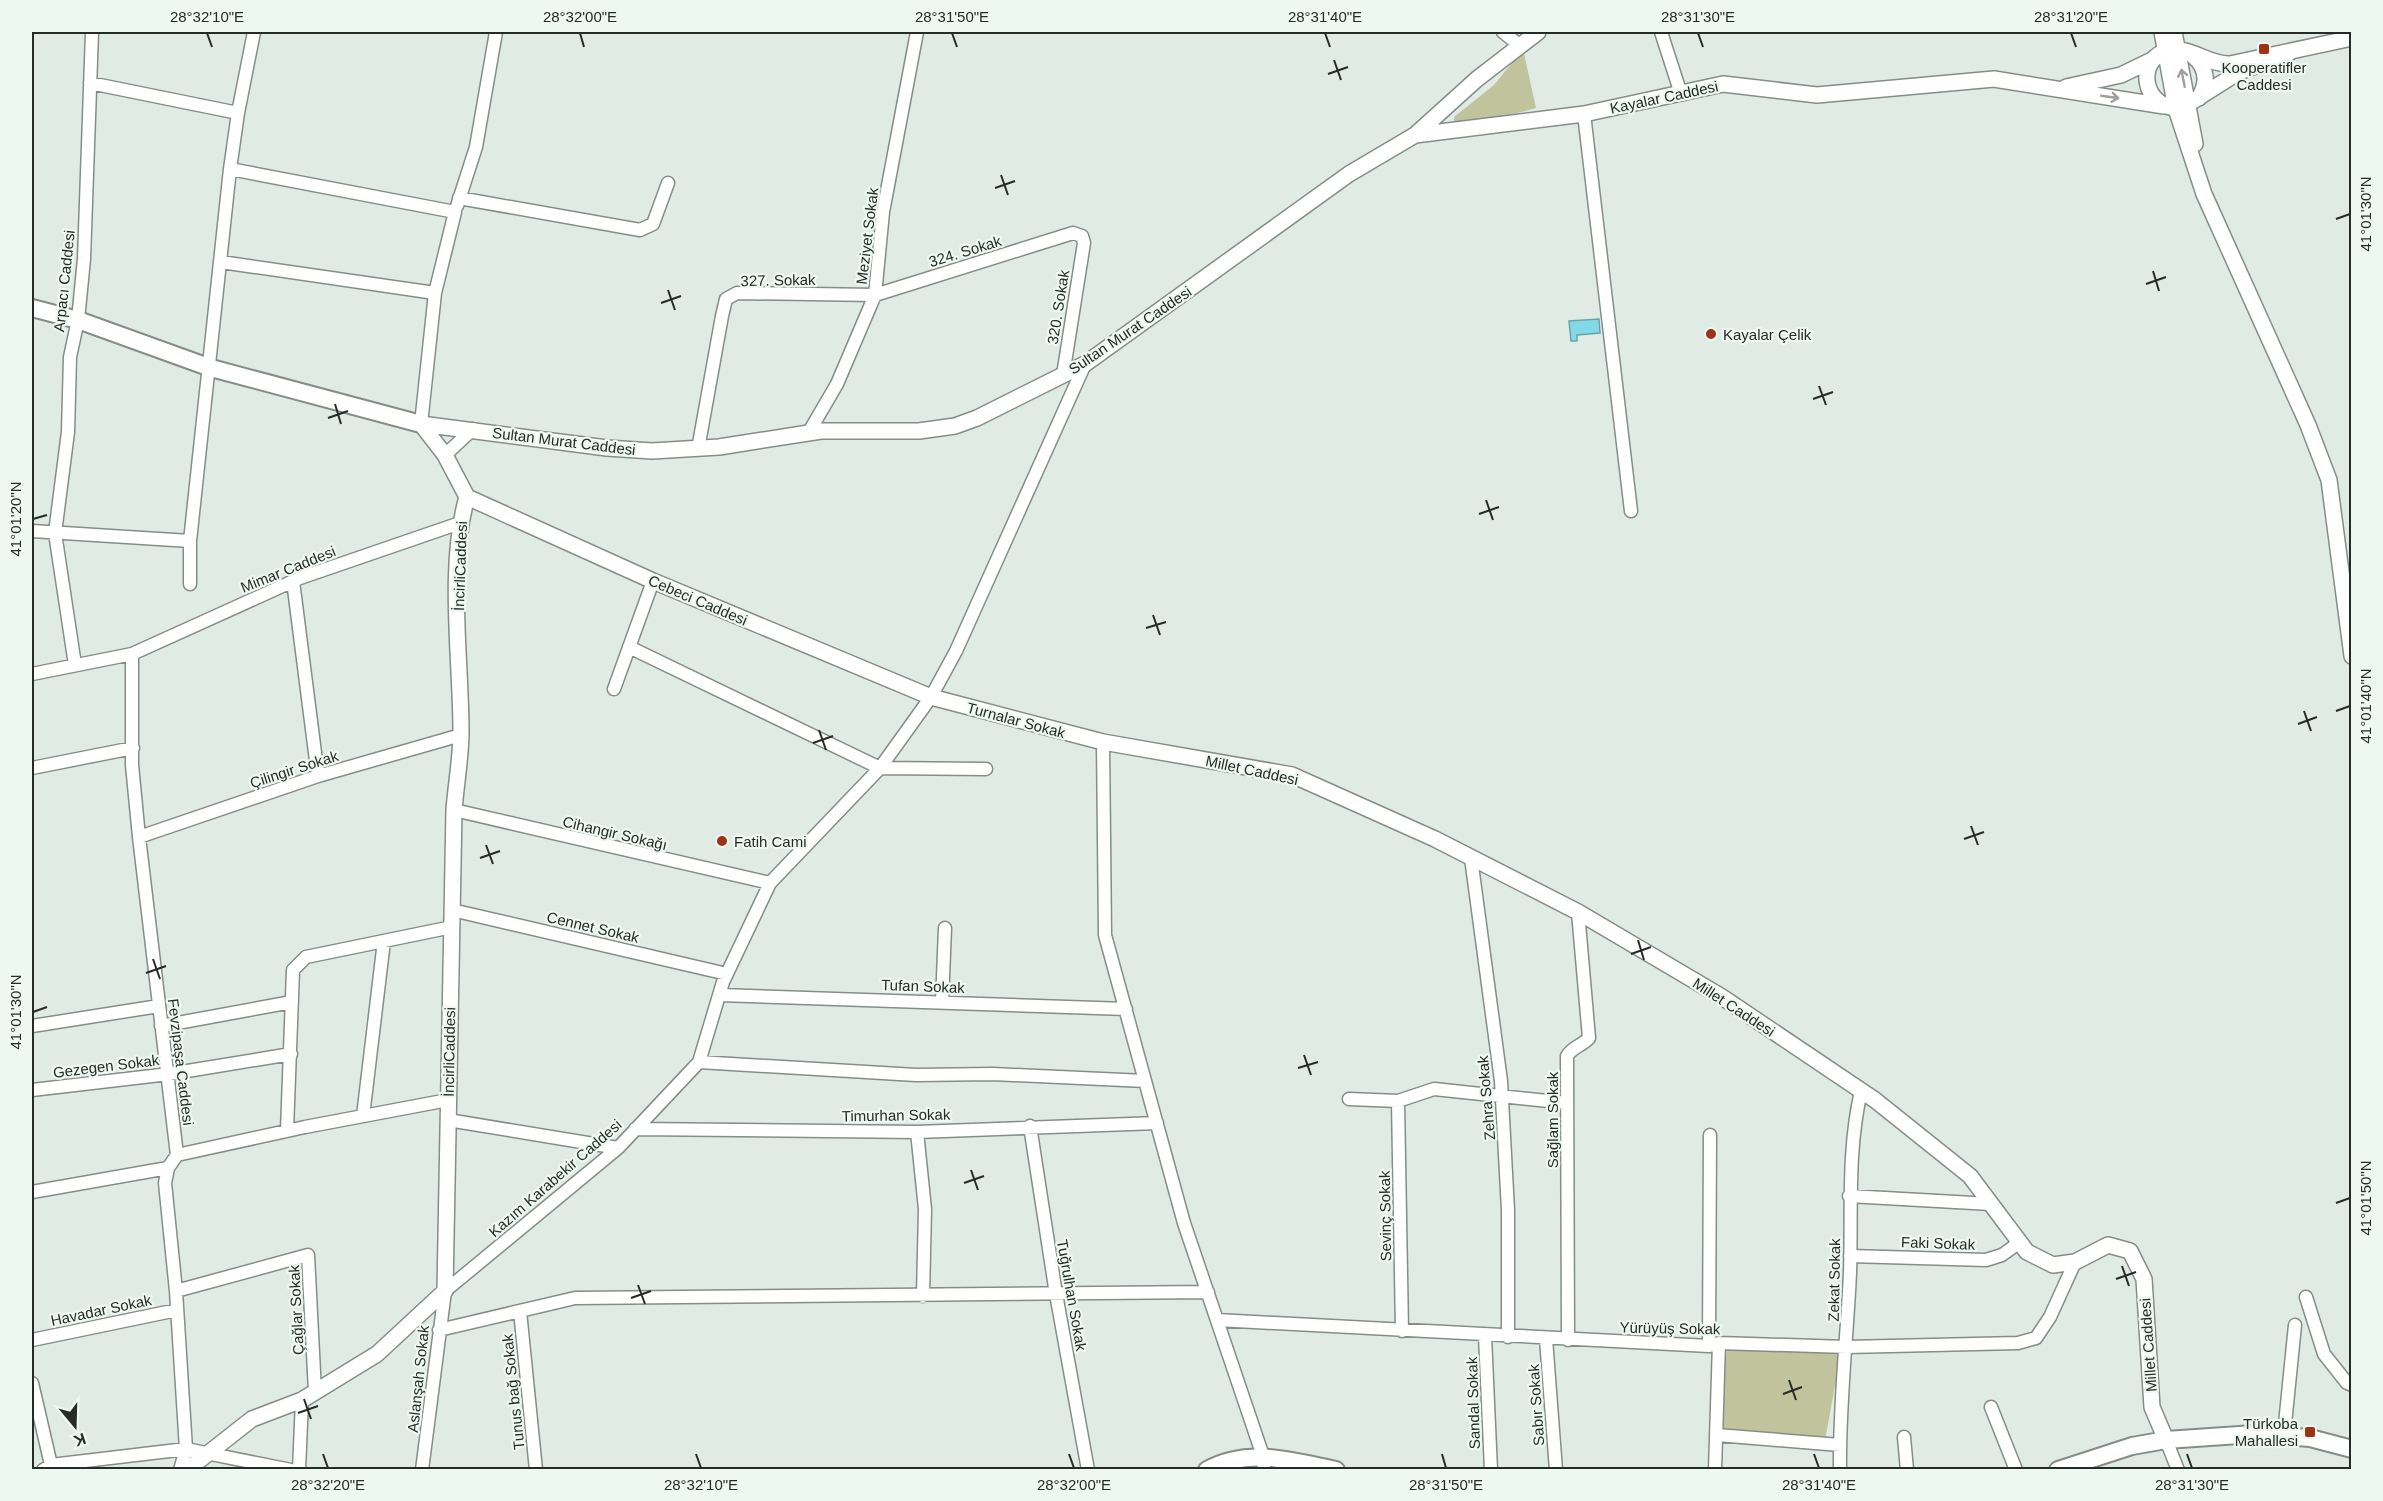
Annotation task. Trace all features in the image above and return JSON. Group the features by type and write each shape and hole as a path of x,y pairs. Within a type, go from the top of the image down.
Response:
{"main road":[{"path":"32,308 78,320 211,368 421,424"},
{"path":"2058,1470 2110,1451 2166,1440 2284,1434 2352,1449"},
{"path":"1207,1470 1234,1458 1336,1470"}],"street":[{"name":"Arpacı Caddesi","path":"75,665 55,533 68,432 70,357 78,320 84,259 92,32"},
{"path":"190,584 190,541 211,368 230,169 254,32"},
{"path":"467,497 445,455 421,424 435,293 455,212 476,147 496,32"},
{"name":"Meziyet Sokak","path":"809,432 837,384 875,295 883,212 917,32"},
{"path":"1503,32 1519,45"},
{"name":"Sultan Murat Caddesi","path":"421,424 607,448 652,451 698,448 809,432 919,431 955,426 977,418 1085,364 1349,174 1414,135 1519,45 1538,32"},
{"path":"1661,32 1681,94"},
{"path":"2162,32 2172,54 2204,194 2308,425 2329,480 2352,656"},
{"path":"2174,32 2172,54 2147,75 2147,85 2156,101 2182,105 2239,72 2289,53"},
{"path":"2057,89 2121,75 2172,54 2219,64 2289,53 2352,38"},
{"path":"2172,54 2204,69 2206,79 2182,105"},
{"name":"Kayalar Caddesi","path":"1414,135 1584,114 1724,84 1817,95 1994,79 2182,105"},
{"path":"90,83 238,113"},
{"path":"1584,114 1631,511"},
{"path":"230,169 455,212"},
{"path":"459,198 640,230 653,224 668,183"},
{"name":"324. Sokak","path":"875,295 1064,235 1073,233 1082,236 1084,243"},
{"name":"320. Sokak","path":"1063,375 1084,243"},
{"path":"221,262 435,293"},
{"name":"327. Sokak","path":"698,448 726,299 737,293 875,295"},
{"name":"Kazım Karabekir Caddesi","path":"445,1291 618,1148 699,1062 727,974 770,883 879,768 931,697 956,651 1085,364"},
{"path":"445,455 473,429"},
{"name":"Cebeci Caddesi","path":"467,497 652,581 931,697"},
{"name":"İncirliCaddesi","path":"445,1291 454,810 461,735 458,610 460,523 467,497"},
{"name":"Mimar Caddesi","path":"75,665 132,654 293,581 460,523"},
{"path":"32,531 118,534 190,541"},
{"path":"293,581 318,776"},
{"path":"614,689 652,581"},
{"path":"629,647 879,768 986,769"},
{"name":"Fevzipaşa Caddesi","path":"132,654 133,748 139,837 177,1155"},
{"path":"32,674 75,665"},
{"name":"Turnalar Sokak","path":"931,697 1102,742"},
{"name":"Çilingir Sokak","path":"139,837 318,776 461,735"},
{"path":"1102,742 1105,935 1184,1223 1264,1463"},
{"name":"Millet Caddesi","path":"1102,742 1292,775 1435,839 1578,912 1722,997 1861,1091 1970,1176 2027,1252 2053,1265 2074,1262 2108,1245 2130,1251 2144,1279 2152,1407 2166,1440"},
{"path":"32,768 133,748"},
{"name":"Cihangir Sokağı","path":"454,810 770,883"},
{"name":"Zehra Sokak","path":"1471,858 1502,1096 1508,1210 1508,1337"},
{"name":"Cennet Sokak","path":"452,910 727,974"},
{"name":"Sağlam Sokak","path":"1568,1340 1567,1056 1572,1048 1589,1038 1578,912"},
{"path":"287,1130 293,970 306,957 452,927"},
{"path":"942,1002 945,928"},
{"path":"363,1116 384,941"},
{"name":"Tufan Sokak","path":"720,995 1126,1009"},
{"path":"161,1026 292,1002"},
{"path":"32,1026 159,1006"},
{"name":"Gezegen Sokak","path":"32,1090 169,1074 291,1054"},
{"path":"699,1062 916,1075 993,1074 1145,1081"},
{"path":"1349,1099 1398,1101 1434,1089 1567,1103"},
{"name":"Zekat Sokak","path":"1840,1470 1851,1256 1849,1196 1851,1139 1861,1091"},
{"path":"180,1470 186,1449 176,1291 165,1184 168,1168 177,1155 287,1130 448,1100"},
{"name":"Sevinç Sokak","path":"1398,1101 1402,1331"},
{"path":"448,1120 618,1148"},
{"name":"Timurhan Sokak","path":"636,1128 917,1132 1157,1123"},
{"name":"Tuğrulhan Sokak","path":"1030,1126 1056,1294 1088,1470"},
{"path":"917,1132 926,1209 923,1296"},
{"path":"1710,1135 1717,1435 1715,1470"},
{"path":"32,1192 168,1168"},
{"path":"1849,1196 1991,1204"},
{"name":"Faki Sokak","path":"1851,1256 1986,1260 2002,1255 2020,1242"},
{"name":"Çağlar Sokak","path":"176,1291 308,1255 308,1396"},
{"name":"Yürüyüş Sokak","path":"1217,1320 1485,1336 1714,1345 1847,1347 2018,1343 2036,1338 2050,1317 2074,1262"},
{"path":"187,1470 204,1454 252,1419 308,1396 377,1354 445,1291"},
{"name":"Aslanşah Sokak","path":"422,1470 445,1291"},
{"path":"439,1330 575,1298 1208,1292"},
{"path":"2306,1297 2324,1354 2347,1383 2352,1385"},
{"name":"Havadar Sokak","path":"32,1340 177,1310"},
{"name":"Tunus bağ Sokak","path":"520,1311 536,1470"},
{"path":"2284,1434 2295,1325"},
{"name":"Sandal Sokak","path":"1485,1336 1491,1470"},
{"name":"Sabır Sokak","path":"1546,1339 1556,1470"},
{"path":"32,1383 47,1468 186,1449 291,1470"},
{"path":"299,1470 308,1396"},
{"path":"1991,1407 2016,1470"},
{"path":"1717,1435 1840,1445"},
{"path":"1904,1437 1907,1470"},
{"path":"2166,1440 2178,1470"}],"green space":[{"path":"1523,49 1536,108 1514,114 1454,123 1454,117 1494,85"},
{"path":"1727,1346 1841,1353 1825,1440 1719,1432"}],"water":[{"path":"1599,319 1600,333 1577,335 1577,341 1571,341 1569,321"}],"place":[{"name":"Kooperatifler Caddesi","path":"2264,49"},
{"name":"Kayalar Çelik","path":"1711,334"},
{"name":"Fatih Cami","path":"722,841"},
{"name":"Türkoba Mahallesi","path":"2310,1432"}]}
